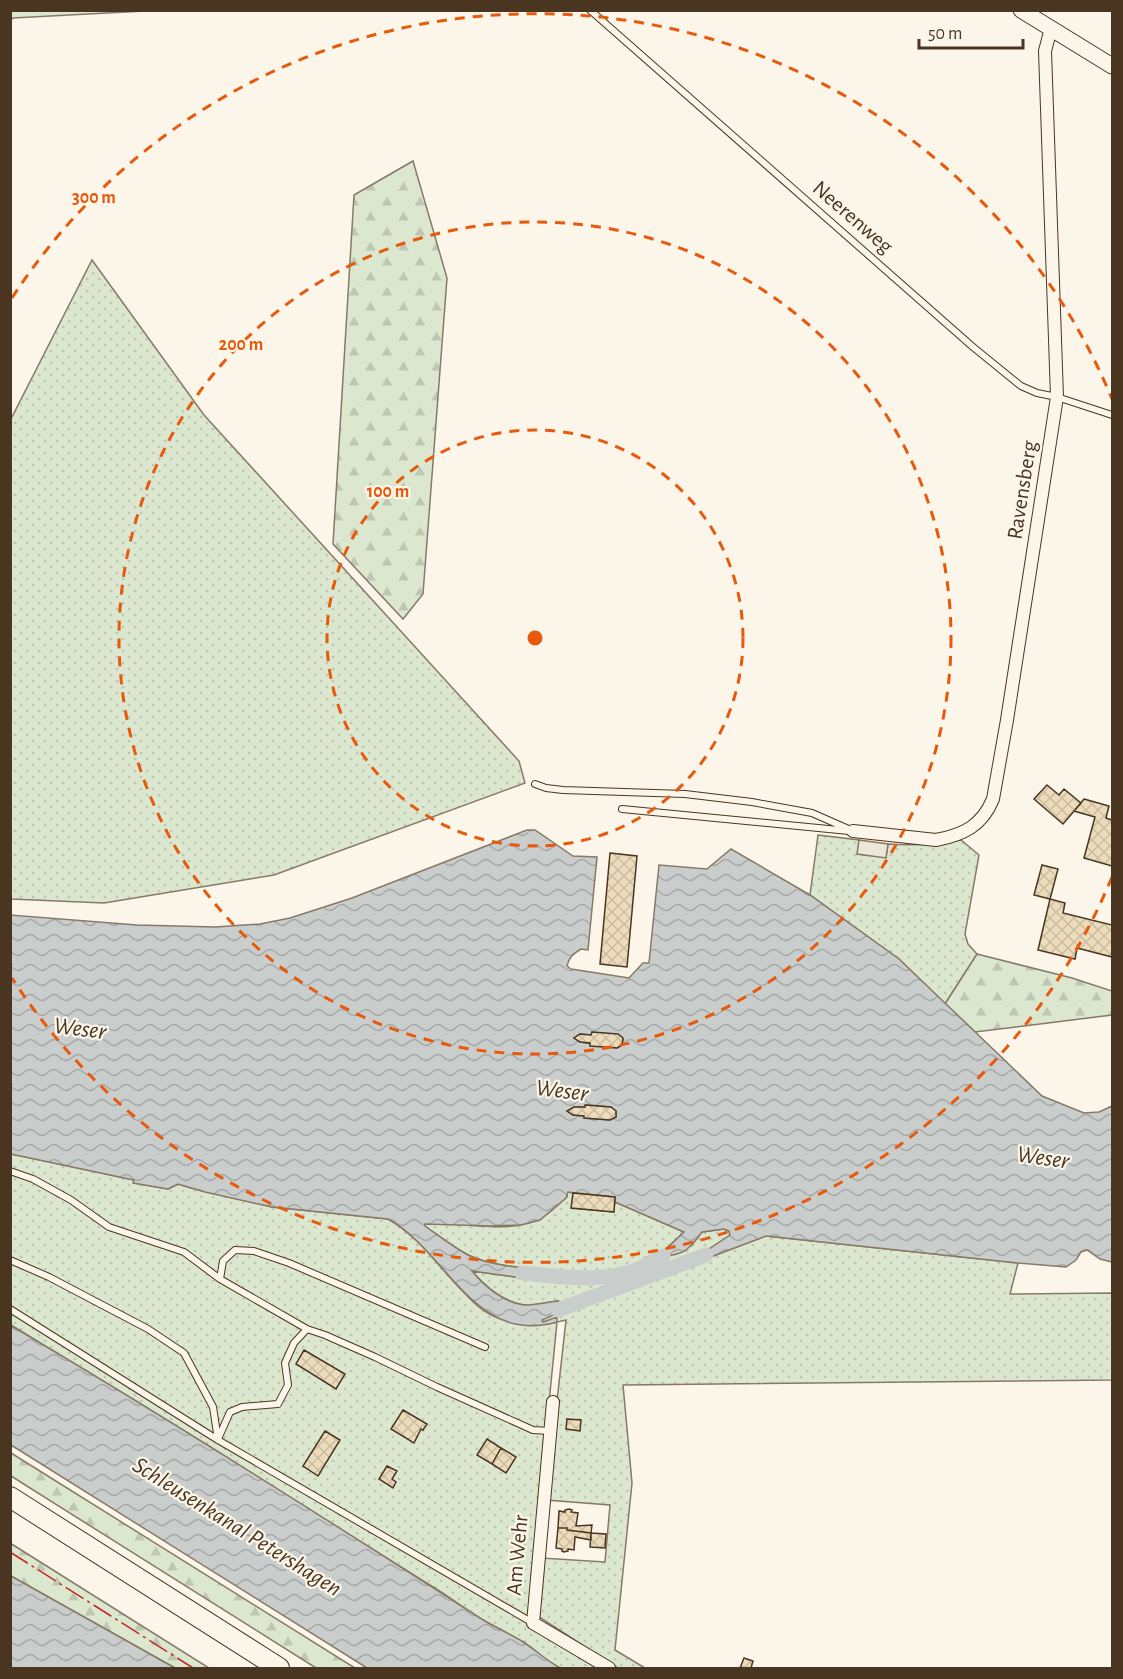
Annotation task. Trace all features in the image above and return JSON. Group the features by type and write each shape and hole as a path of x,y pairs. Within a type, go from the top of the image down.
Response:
{"main road":[{"path":"10,1497 279,1668"}],"street":[{"path":"1021,10 1113,66"},
{"name":"Ravensberg","path":"853,831 936,840 963,833 973,826 989,810 993,800 1057,397 1045,51 1051,28"},
{"name":"Am Wehr","path":"553,1402 533,1623 609,1668"}],"lane":[{"name":"Neerenweg","path":"590,10 973,347 1021,386 1037,393 1113,415"},
{"path":"535,784 563,790 685,794 753,802 812,813 853,831"},
{"path":"622,809 853,831"},
{"path":"10,1171 33,1179 110,1227 184,1252 220,1279 307,1329 365,1352 533,1430 550,1431"},
{"path":"220,1279 223,1261 235,1250 254,1251 289,1263 486,1347"},
{"path":"10,1260 49,1277 148,1329 184,1353 213,1407 218,1440"},
{"path":"10,1309 218,1440 533,1623"},
{"path":"218,1440 230,1412 242,1407 278,1404 288,1386 285,1363 294,1343 307,1329"}],"green space":[{"path":"11,10 144,11 13,18 11,20"},
{"path":"413,161 447,278 423,594 403,619 333,544 354,195"},
{"path":"92,260 204,415 519,761 525,783 274,875 104,903 11,899 11,419"},
{"path":"818,835 859,840 858,854 886,857 888,844 907,845 961,840 979,855 965,934 968,944 977,954 945,1004 899,959 810,895"},
{"path":"977,954 1072,978 1112,991 1112,1015 975,1032 945,1004"},
{"path":"11,1154 134,1180 134,1183 168,1189 178,1184 272,1207 388,1219 415,1240 475,1304 494,1317 511,1321 543,1322 542,1319 558,1301 524,1305 509,1301 495,1292 472,1271 560,1283 560,1281 521,1277 522,1268 562,1271 490,1263 468,1255 424,1224 496,1227 524,1224 549,1213 567,1197 567,1192 573,1193 572,1208 613,1212 615,1202 684,1232 665,1250 691,1246 702,1232 724,1229 729,1231 731,1235 706,1251 708,1258 766,1236 1018,1263 1010,1294 1112,1293 1112,1380 623,1385 632,1483 615,1650 645,1668 618,1668 536,1615 541,1558 605,1562 610,1505 546,1500 566,1320 557,1322 527,1625 597,1668 560,1668 525,1643 481,1619 11,1325"},
{"path":"11,1453 355,1668 316,1668 11,1476"},
{"path":"10,1543 209,1668 175,1668 11,1576"}],"shaded area":[{"path":"859,840 888,844 886,858 857,854"}],"water":[{"name":"Weser","path":"527,830 535,830 573,856 597,857 588,950 581,949 576,952 570,958 567,966 571,969 629,978 643,963 649,963 659,865 707,869 731,849 810,895 899,959 1042,1096 1084,1113 1099,1112 1112,1106 1112,1262 1100,1259 1087,1250 1081,1252 1076,1260 1066,1267 766,1236 708,1258 706,1251 730,1235 729,1231 724,1229 702,1232 686,1250 663,1256 665,1250 684,1232 615,1202 615,1197 568,1192 566,1198 540,1220 521,1225 425,1224 451,1245 468,1255 490,1263 562,1271 522,1268 522,1277 561,1281 560,1283 472,1271 495,1293 517,1304 528,1305 558,1301 558,1313 542,1320 543,1322 557,1317 557,1322 528,1326 504,1321 483,1308 463,1292 409,1234 388,1219 272,1207 178,1184 168,1189 133,1183 134,1180 11,1154 10,915 137,925 215,927 260,924 290,918 352,898","holes":["592,1032 623,1039 622,1045 617,1048 580,1042 574,1038 580,1034 591,1035","586,1105 611,1107 616,1111 616,1117 610,1120 584,1118 584,1116 573,1115 568,1111 574,1107 585,1107"]},
{"name":"Schleusenkanal Petershagen","path":"10,1325 129,1396 480,1618 523,1642 560,1668 367,1668 11,1445"},
{"path":"11,1576 175,1668 11,1668"}],"building":[{"path":"1047,785 1059,795 1064,789 1081,803 1063,824 1034,799"},
{"path":"1084,799 1109,806 1106,818 1112,820 1112,866 1084,858 1095,817 1074,811"},
{"path":"610,853 637,856 627,967 600,964"},
{"path":"1042,865 1058,869 1050,899 1034,895"},
{"path":"1050,899 1065,903 1063,913 1112,925 1112,957 1077,948 1075,959 1038,950"},
{"path":"592,1032 618,1034 623,1038 622,1045 617,1048 590,1046 590,1043 580,1042 574,1038 580,1034 591,1035"},
{"path":"585,1105 611,1107 616,1111 616,1117 610,1120 584,1118 584,1116 573,1115 567,1111 574,1107 585,1107"},
{"path":"573,1193 615,1197 614,1212 571,1208"},
{"path":"304,1350 345,1374 336,1389 296,1364"},
{"path":"403,1410 427,1424 423,1430 421,1429 414,1443 391,1429"},
{"path":"567,1419 581,1420 580,1431 566,1429"},
{"path":"325,1431 340,1440 318,1476 303,1466"},
{"path":"487,1439 501,1448 492,1464 477,1455"},
{"path":"501,1448 516,1457 506,1473 492,1464"},
{"path":"387,1466 397,1471 392,1479 396,1482 393,1488 379,1479"},
{"path":"572,1510 571,1512 578,1513 576,1526 592,1525 591,1533 558,1528 559,1511 565,1512"},
{"path":"558,1528 591,1533 591,1540 575,1537 574,1550 568,1549 564,1552 556,1548"},
{"path":"591,1533 606,1534 605,1548 590,1547"},
{"path":"744,1658 753,1661 751,1668 740,1668"}],"waterway":[{"path":"558,1310 706,1255"},
{"path":"522,1273 598,1278 628,1273 663,1256"}],"power":[{"path":"10,1552 193,1668"}]}
